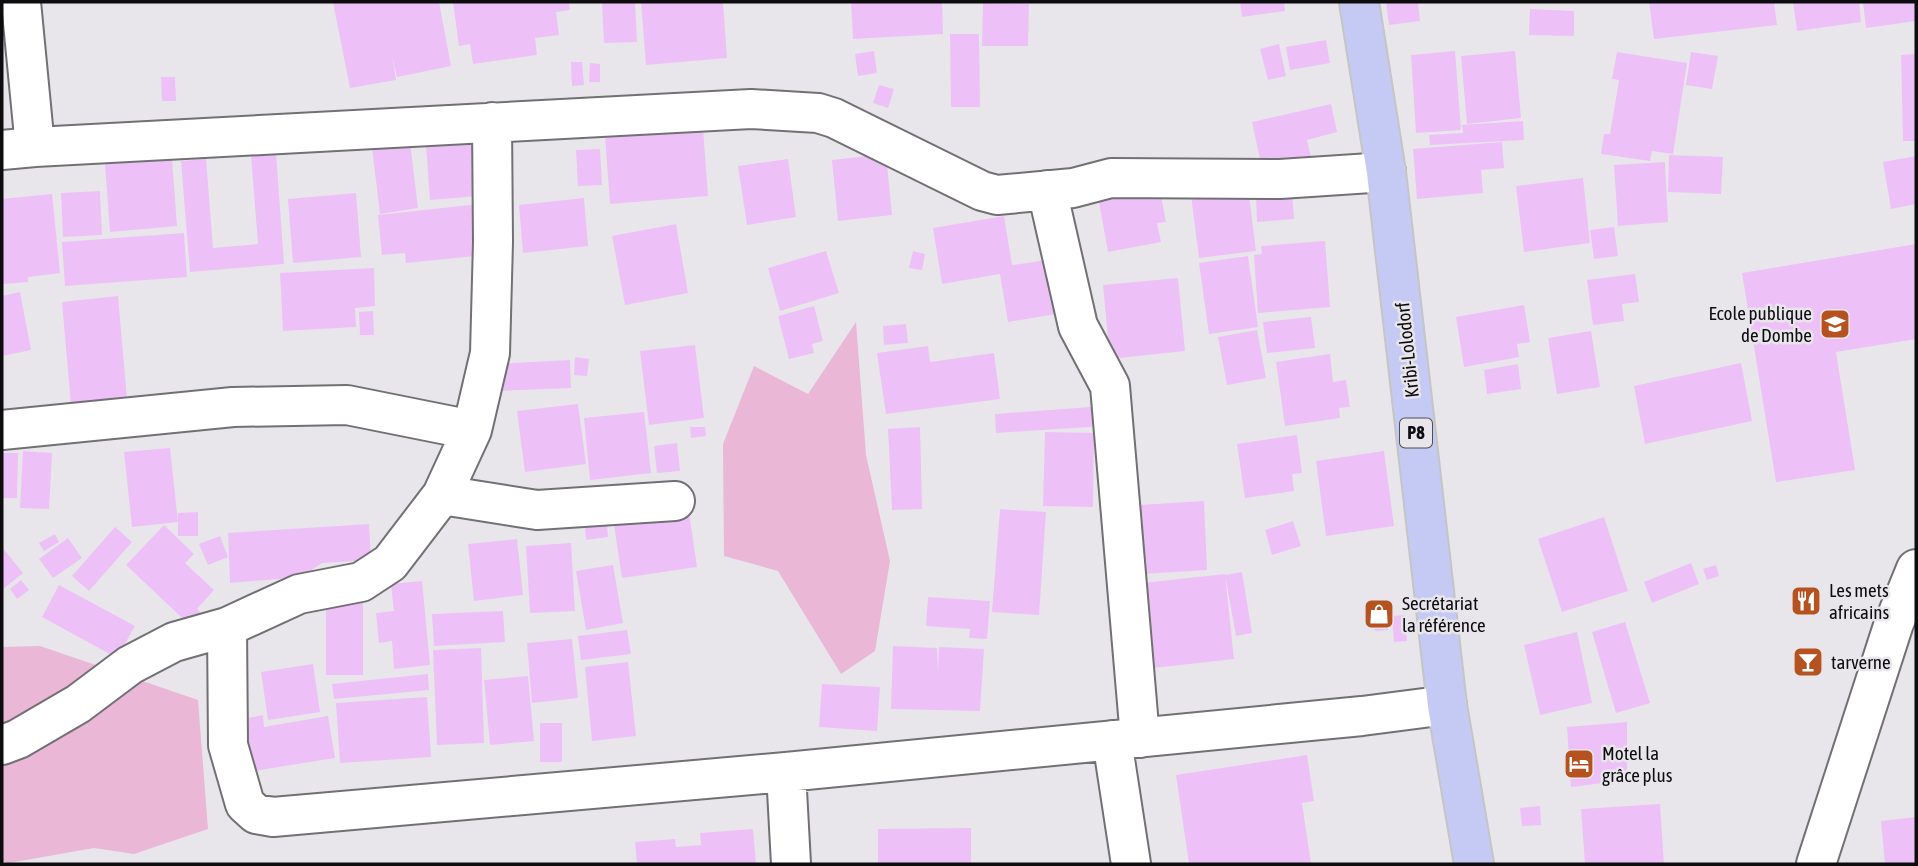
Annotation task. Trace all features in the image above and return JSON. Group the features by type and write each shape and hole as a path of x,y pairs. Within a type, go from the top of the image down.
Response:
{"main road":[{"name":"Kribi-Lolodorf","path":"1359,2 1387,173 1447,705 1474,864"}],"street":[{"path":"21,2 18,149 751,109 818,113 834,118 982,191 997,195 1073,188 1111,178 1280,179 1387,173"},
{"path":"2,745 18,739 78,704 130,665 174,642 227,626 299,594 361,582 390,564 442,495 472,430 490,353 492,122"},
{"path":"1047,190 1078,326 1110,386 1131,864"},
{"path":"2,430 233,407 347,405 472,430"},
{"path":"442,495 537,510 675,501"},
{"path":"1816,864 1894,623 1916,569"},
{"path":"227,626 228,745 245,804 256,814 273,817 786,772 1362,716 1447,705"},
{"path":"786,772 791,864"}],"shaded area":[{"path":"856,322 866,455 890,561 875,651 841,674 778,571 724,556 723,444 754,366 808,394"},
{"path":"40,646 198,700 208,829 134,854 94,848 9,863 2,861 2,647"}],"building":[{"path":"333,2 439,2 451,66 397,77 392,55 396,80 350,88"},
{"path":"453,2 569,2 570,10 556,12 559,35 535,38 537,55 473,64 470,44 459,46"},
{"path":"602,2 635,2 637,42 604,43"},
{"path":"641,2 723,2 727,58 646,65"},
{"path":"851,2 942,2 943,34 853,39"},
{"path":"1240,2 1284,2 1285,11 1242,17"},
{"path":"1386,2 1418,2 1420,21 1389,25"},
{"path":"1649,2 1774,2 1777,25 1654,39"},
{"path":"1793,2 1859,2 1861,22 1797,31"},
{"path":"1863,2 1916,2 1916,21 1866,28"},
{"path":"983,3 1029,4 1028,46 982,46"},
{"path":"1530,9 1574,11 1574,36 1529,35"},
{"path":"950,34 979,34 980,107 951,107"},
{"path":"1326,40 1330,63 1290,70 1286,47"},
{"path":"1279,44 1286,76 1268,80 1260,49"},
{"path":"874,51 877,73 858,76 855,54"},
{"path":"1455,51 1461,130 1416,133 1411,55"},
{"path":"1515,51 1521,118 1467,124 1461,56"},
{"path":"1617,52 1687,63 1673,154 1652,151 1650,161 1601,154 1604,134 1610,134 1619,80 1612,79"},
{"path":"1691,52 1718,56 1712,89 1686,85"},
{"path":"1916,54 1916,141 1903,141 1901,55"},
{"path":"571,62 582,62 584,85 572,86"},
{"path":"590,63 600,64 600,82 589,82"},
{"path":"161,77 175,77 176,101 162,101"},
{"path":"879,85 894,89 888,108 873,103"},
{"path":"1331,104 1337,132 1307,140 1312,162 1263,173 1252,122"},
{"path":"1523,121 1524,140 1430,145 1429,135 1463,133 1462,125"},
{"path":"473,127 479,196 430,200 425,131"},
{"path":"703,128 708,196 610,204 605,136"},
{"path":"409,134 418,208 380,214 371,139"},
{"path":"1502,142 1504,168 1481,170 1483,193 1417,199 1413,149"},
{"path":"600,149 602,185 578,186 576,150"},
{"path":"276,153 284,264 190,272 181,161 206,159 213,248 258,244 251,156"},
{"path":"886,154 892,215 838,221 832,160"},
{"path":"1669,155 1723,157 1721,194 1668,192"},
{"path":"1916,156 1916,204 1891,209 1883,162"},
{"path":"172,159 177,226 110,232 105,164"},
{"path":"788,159 796,217 747,225 738,166"},
{"path":"1665,162 1668,222 1618,226 1614,165"},
{"path":"1583,178 1590,243 1524,252 1516,186"},
{"path":"1158,180 1166,222 1157,223 1161,242 1108,252 1097,191"},
{"path":"1248,187 1256,251 1199,258 1191,195"},
{"path":"100,191 102,235 63,237 61,193"},
{"path":"1292,191 1294,219 1257,222 1256,194"},
{"path":"356,193 361,257 293,263 288,199"},
{"path":"52,194 60,273 28,277 28,282 2,284 2,199"},
{"path":"584,198 588,246 523,253 519,205"},
{"path":"480,204 485,255 406,263 405,253 382,255 378,215"},
{"path":"1004,216 1012,265 1054,259 1062,313 1008,322 1000,274 942,284 933,228"},
{"path":"676,224 688,293 625,305 612,236"},
{"path":"1614,227 1618,256 1594,259 1590,230"},
{"path":"184,233 187,277 65,286 62,242"},
{"path":"1325,241 1330,307 1258,313 1254,255 1262,254 1261,246"},
{"path":"1916,244 1916,339 1836,352 1855,470 1776,482 1742,273"},
{"path":"826,251 839,293 780,311 768,268"},
{"path":"913,251 925,254 922,270 909,268"},
{"path":"1248,256 1258,327 1209,334 1199,263"},
{"path":"374,268 375,306 355,308 356,327 283,331 280,273"},
{"path":"1635,274 1639,302 1622,304 1624,321 1593,325 1587,280"},
{"path":"1178,278 1185,351 1110,359 1103,285"},
{"path":"20,292 31,350 2,356 2,296"},
{"path":"118,296 127,399 71,405 62,302"},
{"path":"1524,305 1530,342 1517,344 1519,357 1464,367 1456,317"},
{"path":"814,306 823,341 812,344 814,353 789,359 778,316"},
{"path":"373,311 374,335 360,335 359,312"},
{"path":"1311,317 1315,348 1267,353 1263,322"},
{"path":"906,324 908,343 884,345 883,326"},
{"path":"1257,330 1266,378 1227,385 1218,337"},
{"path":"1591,331 1600,387 1557,394 1548,338"},
{"path":"695,345 704,418 649,425 640,351"},
{"path":"928,346 930,362 994,353 1000,399 886,414 877,353"},
{"path":"1330,354 1333,382 1346,380 1350,407 1339,408 1340,418 1285,426 1276,362"},
{"path":"575,357 589,359 587,376 574,375"},
{"path":"570,360 571,388 497,391 496,364"},
{"path":"1741,363 1752,421 1645,444 1634,386"},
{"path":"1518,364 1521,389 1487,394 1484,370"},
{"path":"578,404 586,464 525,472 517,411"},
{"path":"1104,406 1105,426 996,433 995,414"},
{"path":"644,412 651,473 590,480 584,418"},
{"path":"690,427 705,427 706,436 691,438"},
{"path":"920,427 922,509 892,510 888,429"},
{"path":"1045,432 1094,433 1093,507 1043,506"},
{"path":"1297,435 1302,473 1292,474 1294,491 1245,498 1237,444"},
{"path":"677,443 680,471 657,473 654,446"},
{"path":"170,448 178,522 132,527 124,452"},
{"path":"23,451 52,453 49,509 20,508"},
{"path":"1384,451 1394,526 1326,536 1316,461"},
{"path":"2,453 18,453 17,498 2,498"},
{"path":"1204,501 1207,570 1142,574 1139,505"},
{"path":"688,506 697,567 622,578 613,518"},
{"path":"1000,509 1046,512 1039,615 992,612"},
{"path":"198,512 198,536 178,536 178,513"},
{"path":"606,512 608,537 586,540 584,514"},
{"path":"1604,517 1628,591 1562,612 1538,539"},
{"path":"1293,521 1301,546 1272,555 1265,530"},
{"path":"369,524 371,560 322,563 301,577 230,583 228,533"},
{"path":"164,525 194,554 185,563 214,590 197,609 206,618 195,630 126,565"},
{"path":"115,527 132,542 89,591 72,576"},
{"path":"55,534 59,542 44,551 39,543"},
{"path":"220,536 228,557 208,565 199,544"},
{"path":"68,538 82,558 53,578 39,559"},
{"path":"517,539 523,595 474,601 468,544"},
{"path":"571,543 575,611 530,613 526,546"},
{"path":"2,547 23,573 2,590"},
{"path":"1691,563 1699,584 1652,603 1644,582"},
{"path":"613,565 623,623 586,630 576,571"},
{"path":"1716,565 1719,576 1707,580 1703,569"},
{"path":"1242,572 1252,633 1236,636 1225,575"},
{"path":"1225,574 1234,659 1153,668 1143,583"},
{"path":"21,580 29,590 17,599 10,589"},
{"path":"422,581 430,665 394,669 392,641 379,643 376,613 394,611 391,584"},
{"path":"59,585 135,626 117,658 42,617"},
{"path":"928,597 990,601 987,639 969,638 970,629 926,626"},
{"path":"326,600 363,600 363,675 326,675"},
{"path":"503,611 505,642 434,646 432,614"},
{"path":"1387,613 1388,630 1375,631 1374,614"},
{"path":"1405,615 1407,641 1394,642 1392,616"},
{"path":"1625,622 1650,703 1616,713 1592,632"},
{"path":"627,630 631,654 581,660 578,636"},
{"path":"1577,632 1592,703 1540,715 1524,645"},
{"path":"572,639 578,698 532,703 527,643"},
{"path":"893,646 937,648 938,672 939,647 984,649 980,711 891,709"},
{"path":"481,648 484,743 437,745 433,650"},
{"path":"628,662 636,736 592,741 585,667"},
{"path":"313,664 320,712 268,720 261,672"},
{"path":"428,674 429,690 334,699 332,684"},
{"path":"528,676 534,741 490,745 484,680"},
{"path":"822,684 880,687 877,731 819,727"},
{"path":"427,697 431,757 340,763 336,703"},
{"path":"263,715 264,727 328,716 335,758 247,772 238,720"},
{"path":"1627,722 1627,780 1571,787 1567,727"},
{"path":"540,723 562,723 562,762 540,762"},
{"path":"1307,755 1314,801 1302,803 1311,864 1189,864 1176,775"},
{"path":"1660,804 1664,864 1585,864 1581,809"},
{"path":"1540,806 1541,825 1522,826 1520,808"},
{"path":"1916,817 1916,864 1885,864 1881,821"},
{"path":"971,828 971,864 878,864 878,829"},
{"path":"753,829 756,864 637,864 635,842 675,839 676,847 701,845 700,833"}],"place":[{"name":"Ecole publique de Dombe","path":"1835,324"},
{"name":"Les mets africains","path":"1806,601"},
{"name":"Secrétariat la référence","path":"1379,614"},
{"name":"tarverne","path":"1808,662"},
{"name":"Motel la grâce plus","path":"1579,764"}]}
